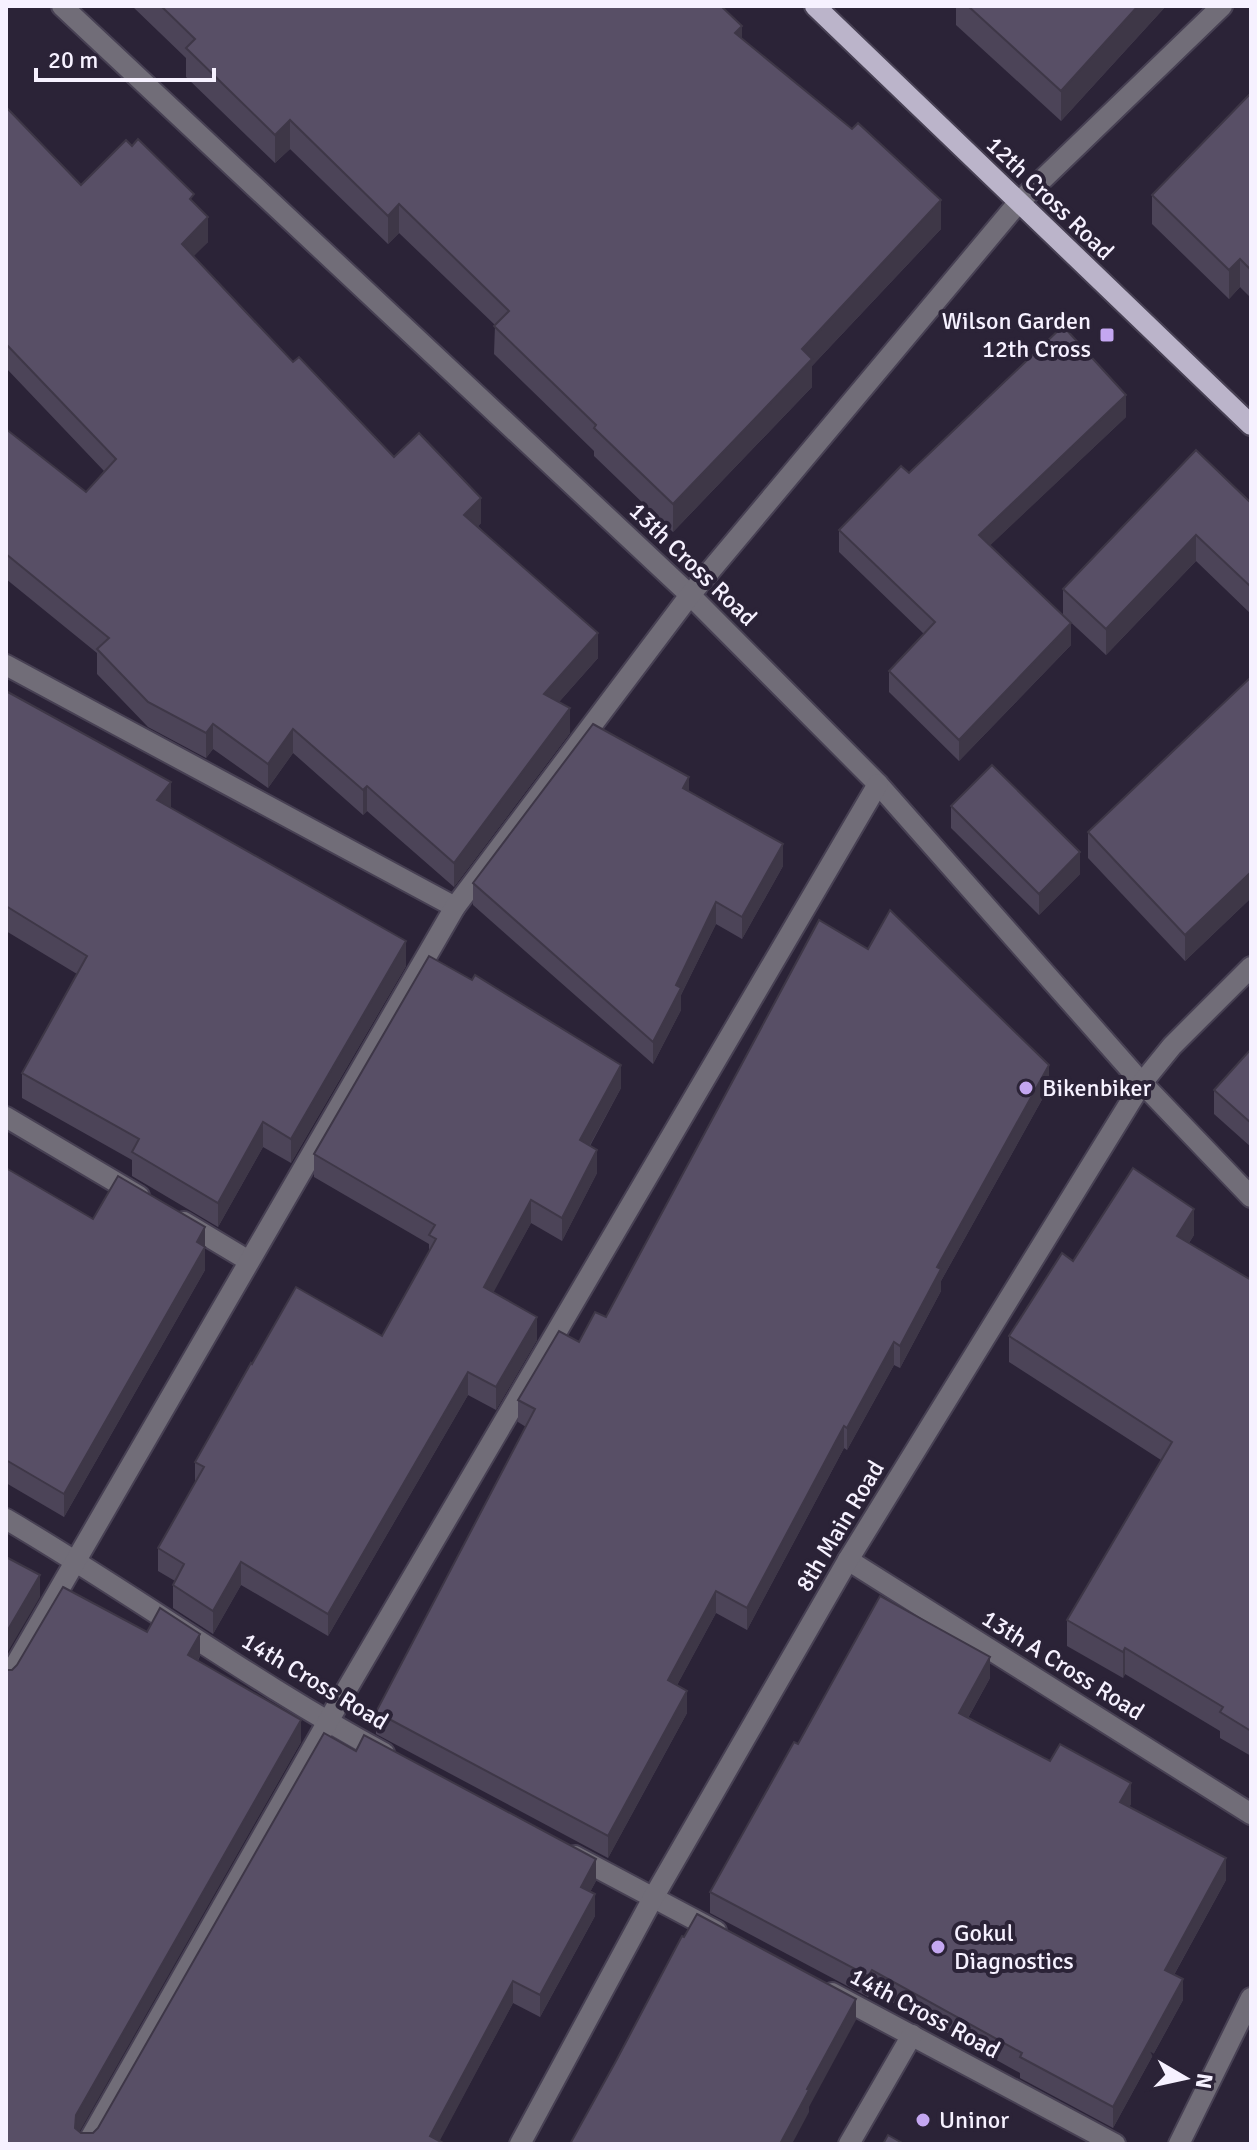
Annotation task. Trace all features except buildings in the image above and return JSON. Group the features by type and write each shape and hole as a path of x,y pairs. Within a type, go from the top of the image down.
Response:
{"main road":[{"name":"12th Cross Road","path":"815,6 1251,425"}],"street":[{"name":"13th Cross Road","path":"62,6 690,595 878,784 1142,1083 1251,1197"},
{"path":"6,1681 455,907 690,595 1018,203 1222,6"},
{"path":"6,665 455,907"},
{"path":"87,2144 327,1723 878,784"},
{"name":"8th Main Road","path":"520,2144 653,1898 848,1560 1142,1083 1172,1046 1251,967"},
{"path":"6,1117 249,1261"},
{"name":"14th Cross Road","path":"6,1519 76,1560 327,1723 395,1759"},
{"name":"13th A Cross Road","path":"848,1560 1251,1814"},
{"path":"558,1847 735,1941"},
{"name":"14th Cross Road","path":"816,1985 1115,2144"},
{"path":"1179,2144 1251,1998"},
{"path":"849,2144 912,2035"}],"place":[{"name":"Wilson Garden 12th Cross","path":"1107,335"},
{"name":"Bikenbiker","path":"1026,1088"},
{"name":"Gokul Diagnostics","path":"938,1947"},
{"name":"Uninor","path":"923,2120"}]}
